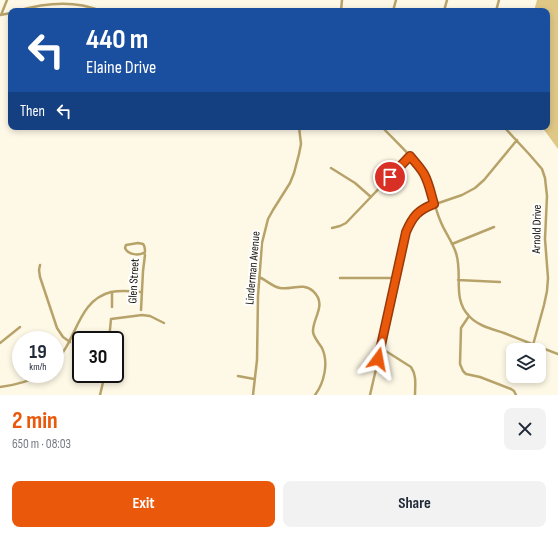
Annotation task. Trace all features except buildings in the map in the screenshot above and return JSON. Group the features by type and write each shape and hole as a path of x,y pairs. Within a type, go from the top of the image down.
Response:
{"street":[{"path":"1,15 7,0"},
{"path":"27,8 41,4 58,2 72,2 89,5 95,8"},
{"name":"Linderman Avenue","path":"253,395 257,352 259,277 262,243 266,224 290,183 296,166 300,144 300,130"},
{"path":"385,130 419,166 427,179 443,228 456,254 458,262 460,301 465,312 478,323 528,343"},
{"name":"Arnold Drive","path":"507,130 529,154 546,178 547,196 545,239 548,278 547,291 534,343"},
{"path":"370,395 409,225 417,213 424,208 462,195 475,188 484,180 517,140"},
{"path":"332,228 340,226 346,222 410,156"},
{"path":"332,168 356,183 371,197"},
{"path":"452,244 494,227"},
{"path":"131,244 143,244 145,249 144,253 129,253 127,252 125,246 131,244"},
{"name":"Glen Street","path":"141,310 144,253"},
{"path":"40,264 40,277 57,328 63,337 70,342"},
{"path":"259,277 279,288 299,286 308,288 312,290 317,297 319,303 318,312 313,332 323,351 325,368 321,386 315,395"},
{"path":"340,278 396,278"},
{"path":"458,280 500,282"},
{"path":"112,292 112,307"},
{"path":"64,351 85,310 93,300 112,292 142,292"},
{"name":"Glen Street","path":"110,331 111,319 142,314 164,323"},
{"path":"469,316 462,325 461,331 461,369 466,374 480,377 512,389 516,395"},
{"path":"0,343 20,327"},
{"path":"381,348 411,367 416,377 415,395"},
{"path":"546,350 558,354"},
{"path":"238,376 254,379"},
{"path":"0,387 22,383"},
{"path":"100,395 103,383"}],"shaded area":[{"path":"537,0 558,0 558,149 544,130 550,130 550,8 535,8"}],"route":[{"path":"378,359 402,256 406,232 417,213 434,204 427,179 419,166 410,156 390,177"}]}
